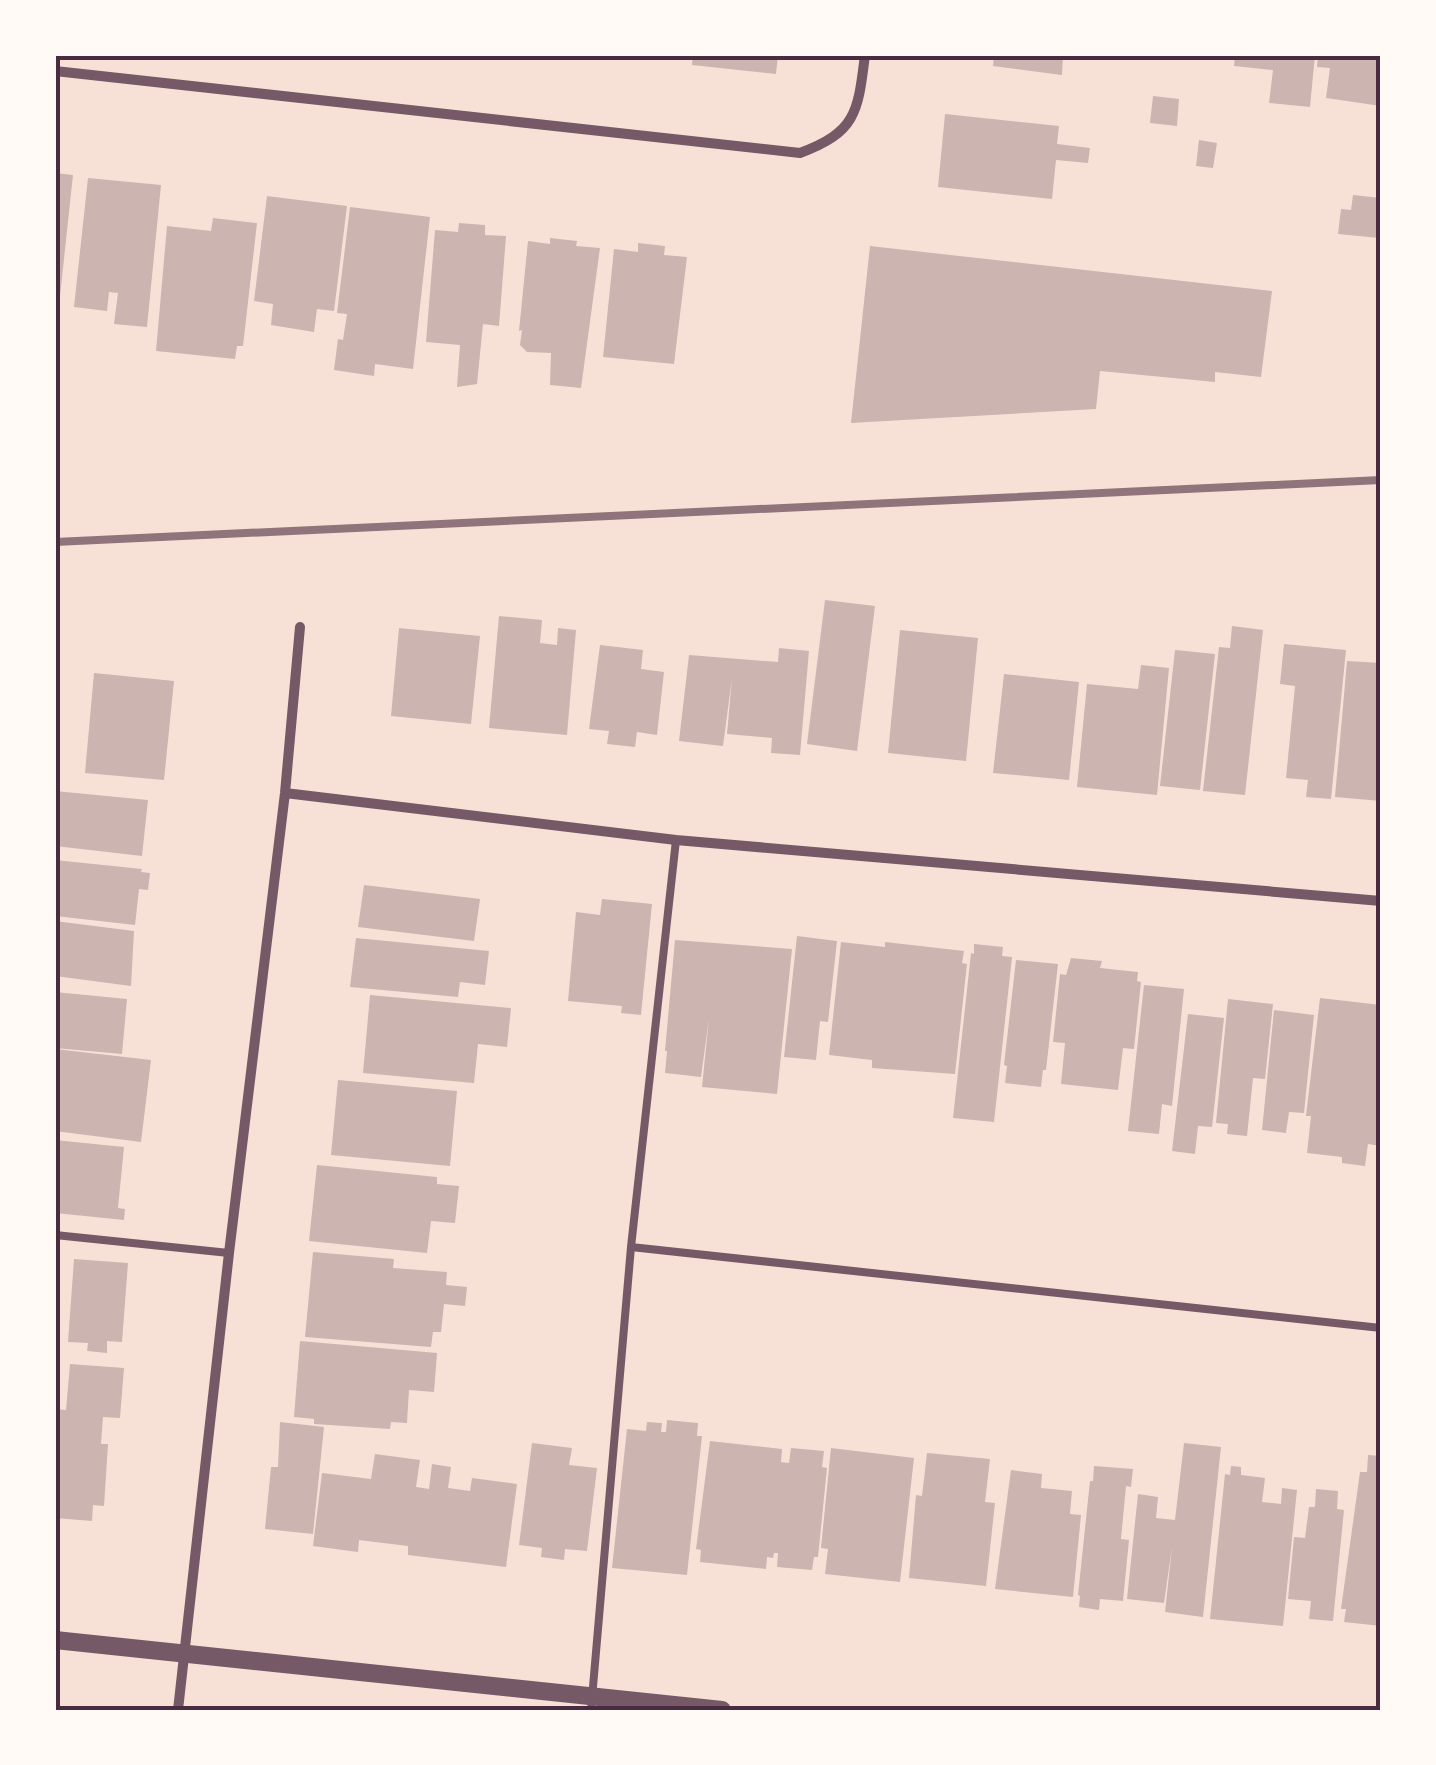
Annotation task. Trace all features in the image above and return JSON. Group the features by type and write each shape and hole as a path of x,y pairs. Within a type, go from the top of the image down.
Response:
{"street":[{"path":"55,71 800,153 839,136 854,114 865,55"},
{"path":"178,1710 285,794 300,627"},
{"path":"285,794 676,840 1381,901"},
{"path":"55,1640 592,1703 722,1710"}],"lane":[{"path":"592,1703 631,1247 676,840"},
{"path":"55,1235 229,1252"},
{"path":"631,1247 1381,1328"}],"building":[{"path":"693,55 778,55 776,74 692,65"},
{"path":"994,55 1063,55 1062,75 993,66"},
{"path":"1235,55 1315,55 1310,107 1269,103 1273,70 1234,66"},
{"path":"1318,55 1381,55 1381,106 1326,98 1330,68 1317,67"},
{"path":"1153,96 1179,99 1177,126 1150,123"},
{"path":"945,114 1059,126 1057,144 1090,148 1088,163 1056,160 1052,199 938,187"},
{"path":"1199,140 1217,143 1213,168 1196,166"},
{"path":"55,173 73,175 58,315 55,315"},
{"path":"88,178 161,185 147,327 114,324 118,293 109,292 107,311 74,307"},
{"path":"1353,195 1381,198 1379,238 1338,234 1341,209 1351,210"},
{"path":"267,196 347,206 334,311 317,309 314,332 271,325 273,304 254,301"},
{"path":"350,207 430,217 413,369 375,364 374,376 334,370 338,339 343,340 347,314 337,313"},
{"path":"213,218 257,223 243,346 237,346 235,359 156,351 167,226 211,231"},
{"path":"459,223 485,225 485,235 506,236 499,326 483,324 477,384 457,387 460,345 426,342 435,230 458,232"},
{"path":"550,238 600,248 581,388 550,385 551,353 527,352 520,345 528,241 550,244"},
{"path":"638,243 665,246 664,255 687,257 674,364 603,357 614,249 638,252"},
{"path":"870,246 1272,291 1261,377 1215,372 1215,382 1100,371 1096,409 851,423"},
{"path":"825,600 875,606 857,751 807,744"},
{"path":"499,616 542,620 540,643 557,645 558,628 576,630 567,735 489,728"},
{"path":"1232,626 1263,630 1245,795 1203,791 1219,647 1230,648"},
{"path":"399,628 480,636 471,724 391,716"},
{"path":"900,630 978,638 966,761 888,753"},
{"path":"1284,644 1346,650 1331,799 1306,797 1308,780 1286,778 1295,686 1280,684"},
{"path":"600,645 643,650 641,669 664,672 657,735 637,732 635,747 607,744 609,731 589,729"},
{"path":"779,648 809,651 800,755 771,753 772,738 727,734 732,678 723,746 679,741 689,655 778,662"},
{"path":"1175,650 1215,654 1200,790 1160,786"},
{"path":"1347,661 1381,663 1381,801 1335,797"},
{"path":"1141,665 1169,668 1157,795 1077,787 1087,684 1138,689"},
{"path":"94,673 174,681 164,780 85,773"},
{"path":"1004,674 1079,682 1069,780 993,773"},
{"path":"55,791 148,800 142,856 55,846"},
{"path":"55,860 150,873 148,890 139,889 135,925 55,916"},
{"path":"364,885 480,899 474,941 358,927"},
{"path":"602,899 652,904 641,1015 621,1013 622,1006 568,1001 576,912 600,915"},
{"path":"55,921 134,931 131,986 55,976"},
{"path":"797,936 837,941 828,1022 820,1021 816,1060 784,1057"},
{"path":"356,938 489,951 485,985 460,982 458,997 350,987"},
{"path":"675,940 792,949 777,1094 702,1087 709,1018 701,1077 665,1073"},
{"path":"841,942 885,947 885,942 964,951 962,963 967,964 955,1074 872,1068 872,1060 829,1055"},
{"path":"974,944 1003,947 1002,956 1012,957 994,1122 953,1118"},
{"path":"1071,958 1102,961 1100,968 1138,972 1137,981 1141,982 1134,1049 1123,1048 1118,1090 1061,1084 1065,1043 1053,1042 1060,974 1066,975"},
{"path":"1016,960 1058,964 1041,1087 1005,1083"},
{"path":"1144,985 1184,989 1172,1106 1162,1104 1159,1134 1128,1131"},
{"path":"55,992 127,999 122,1054 55,1048"},
{"path":"370,995 511,1008 507,1047 478,1044 474,1083 363,1073"},
{"path":"1320,998 1381,1005 1381,1146 1368,1144 1365,1166 1342,1163 1342,1157 1307,1153 1311,1116 1306,1116"},
{"path":"1228,999 1273,1004 1265,1079 1253,1078 1247,1136 1227,1134 1228,1124 1216,1123"},
{"path":"1274,1010 1314,1015 1304,1113 1289,1112 1286,1133 1262,1130"},
{"path":"1188,1014 1224,1018 1212,1127 1198,1126 1195,1154 1172,1151"},
{"path":"55,1049 151,1060 141,1142 55,1131"},
{"path":"338,1080 457,1091 450,1166 331,1155"},
{"path":"55,1140 124,1147 118,1208 125,1209 124,1220 55,1213"},
{"path":"317,1165 437,1177 437,1184 459,1186 455,1223 431,1221 427,1253 309,1241"},
{"path":"313,1252 394,1259 393,1268 447,1272 446,1285 467,1287 465,1306 444,1304 441,1332 433,1332 431,1347 305,1337"},
{"path":"74,1259 128,1263 122,1342 107,1341 107,1353 87,1351 88,1343 68,1342"},
{"path":"300,1341 437,1353 434,1392 409,1390 407,1423 391,1422 390,1429 314,1424 314,1419 294,1417"},
{"path":"70,1364 124,1368 120,1418 103,1417 101,1444 108,1444 104,1506 93,1505 92,1521 55,1518 55,1409 66,1410"},
{"path":"667,1420 698,1423 697,1436 702,1436 687,1575 612,1568 627,1429 646,1431 647,1422 662,1423 661,1432 666,1432"},
{"path":"280,1422 324,1427 313,1534 265,1529 271,1467 278,1467"},
{"path":"710,1441 782,1449 781,1462 789,1463 791,1448 824,1451 822,1467 827,1468 818,1557 814,1557 812,1570 777,1567 778,1553 767,1557 766,1569 700,1562 701,1550 696,1549"},
{"path":"532,1443 572,1448 569,1465 597,1468 587,1551 565,1549 564,1560 541,1557 542,1548 519,1545"},
{"path":"1184,1443 1221,1447 1203,1617 1165,1612 1172,1547 1164,1603 1127,1599 1138,1494 1158,1497 1156,1518 1175,1520"},
{"path":"831,1448 914,1458 900,1582 825,1574 828,1549 821,1548"},
{"path":"927,1453 990,1459 985,1502 995,1503 986,1586 909,1578 916,1495 922,1496"},
{"path":"375,1454 420,1460 416,1487 429,1489 432,1464 451,1467 448,1488 470,1491 472,1478 517,1484 506,1567 408,1555 408,1546 359,1540 358,1552 313,1546 322,1473 371,1479"},
{"path":"1368,1455 1381,1456 1381,1626 1344,1622 1346,1609 1341,1609 1360,1472 1367,1472"},
{"path":"1094,1466 1133,1469 1131,1487 1126,1486 1121,1539 1129,1540 1123,1601 1100,1599 1099,1610 1079,1607 1078,1595"},
{"path":"1231,1466 1241,1467 1241,1475 1265,1478 1262,1502 1281,1504 1282,1488 1297,1490 1283,1626 1210,1619 1225,1474 1230,1475"},
{"path":"1011,1470 1042,1474 1041,1488 1072,1491 1070,1514 1081,1515 1073,1597 995,1589"},
{"path":"1316,1489 1338,1491 1337,1509 1344,1510 1333,1621 1309,1619 1311,1601 1288,1599 1294,1537 1305,1538"}],"railway":[{"path":"55,542 1381,480"}]}
